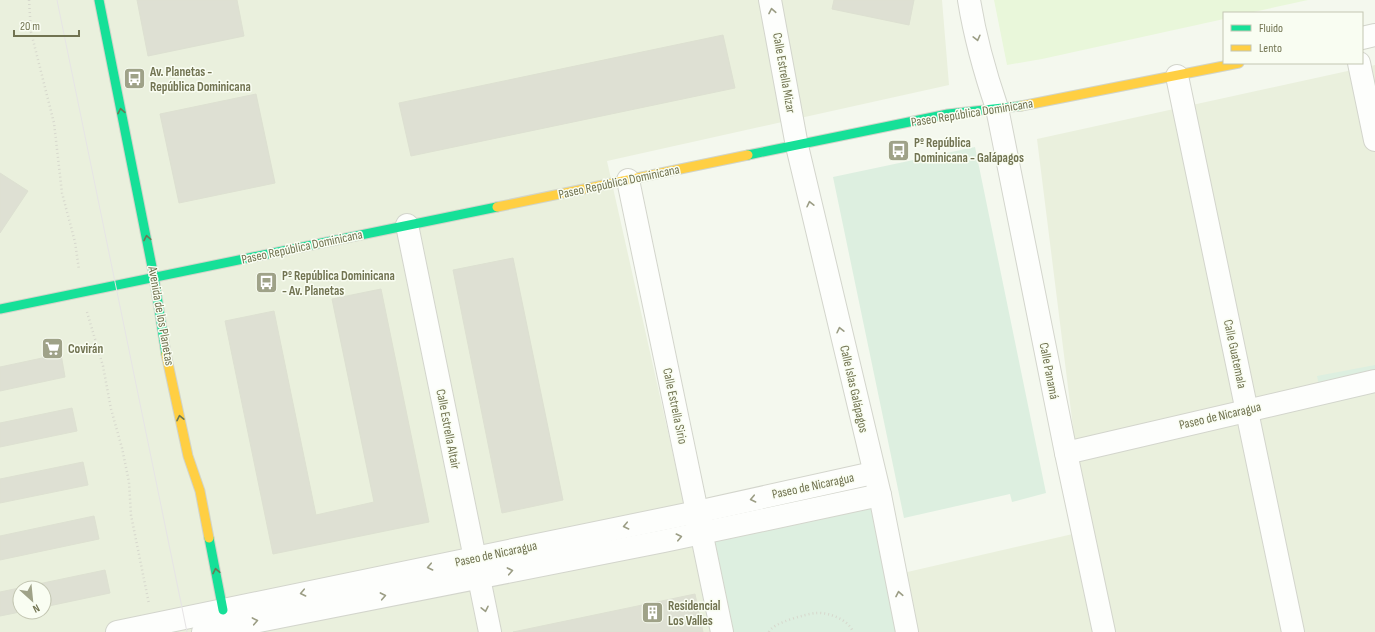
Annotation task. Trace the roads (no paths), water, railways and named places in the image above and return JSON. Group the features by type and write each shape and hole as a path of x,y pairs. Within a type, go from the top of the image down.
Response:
{"street":[{"name":"Avenida de los Planetas","path":"99,0 154,277 163,339 188,456 200,491 224,623"},
{"name":"Calle Estrella Mizar","path":"770,0 797,146"},
{"name":"Calle Panamá","path":"969,0 972,22 987,80 997,108 1066,453 1104,632"},
{"path":"1363,38 1375,35"},
{"name":"Paseo República Dominicana","path":"0,309 948,114 1027,105 1234,64"},
{"path":"1359,64 1375,140"},
{"name":"Calle Guatemala","path":"1177,76 1293,632"},
{"name":"Calle Islas Galápagos","path":"797,146 880,495 907,632"},
{"name":"Calle Estrella Sirio","path":"628,180 722,632"},
{"name":"Calle Estrella Altair","path":"407,225 490,632"},
{"name":"Paseo de Nicaragua","path":"1066,453 1375,381"},
{"name":"Paseo de Nicaragua","path":"699,522 874,473"},
{"name":"Paseo de Nicaragua","path":"117,632 224,623 477,567 699,522 880,495"},
{"name":"Paseo de Nicaragua","path":"203,632 224,623"}],"tram line":[{"path":"57,0 187,632"}],"place":[{"name":"Av. Planetas - República Dominicana","path":"134,79"},
{"name":"Pº República Dominicana - Galápagos","path":"898,150"},
{"name":"Pº República Dominicana - Av. Planetas","path":"266,283"},
{"name":"Covirán","path":"53,349"},
{"name":"Residencial Los Valles","path":"652,613"}]}
